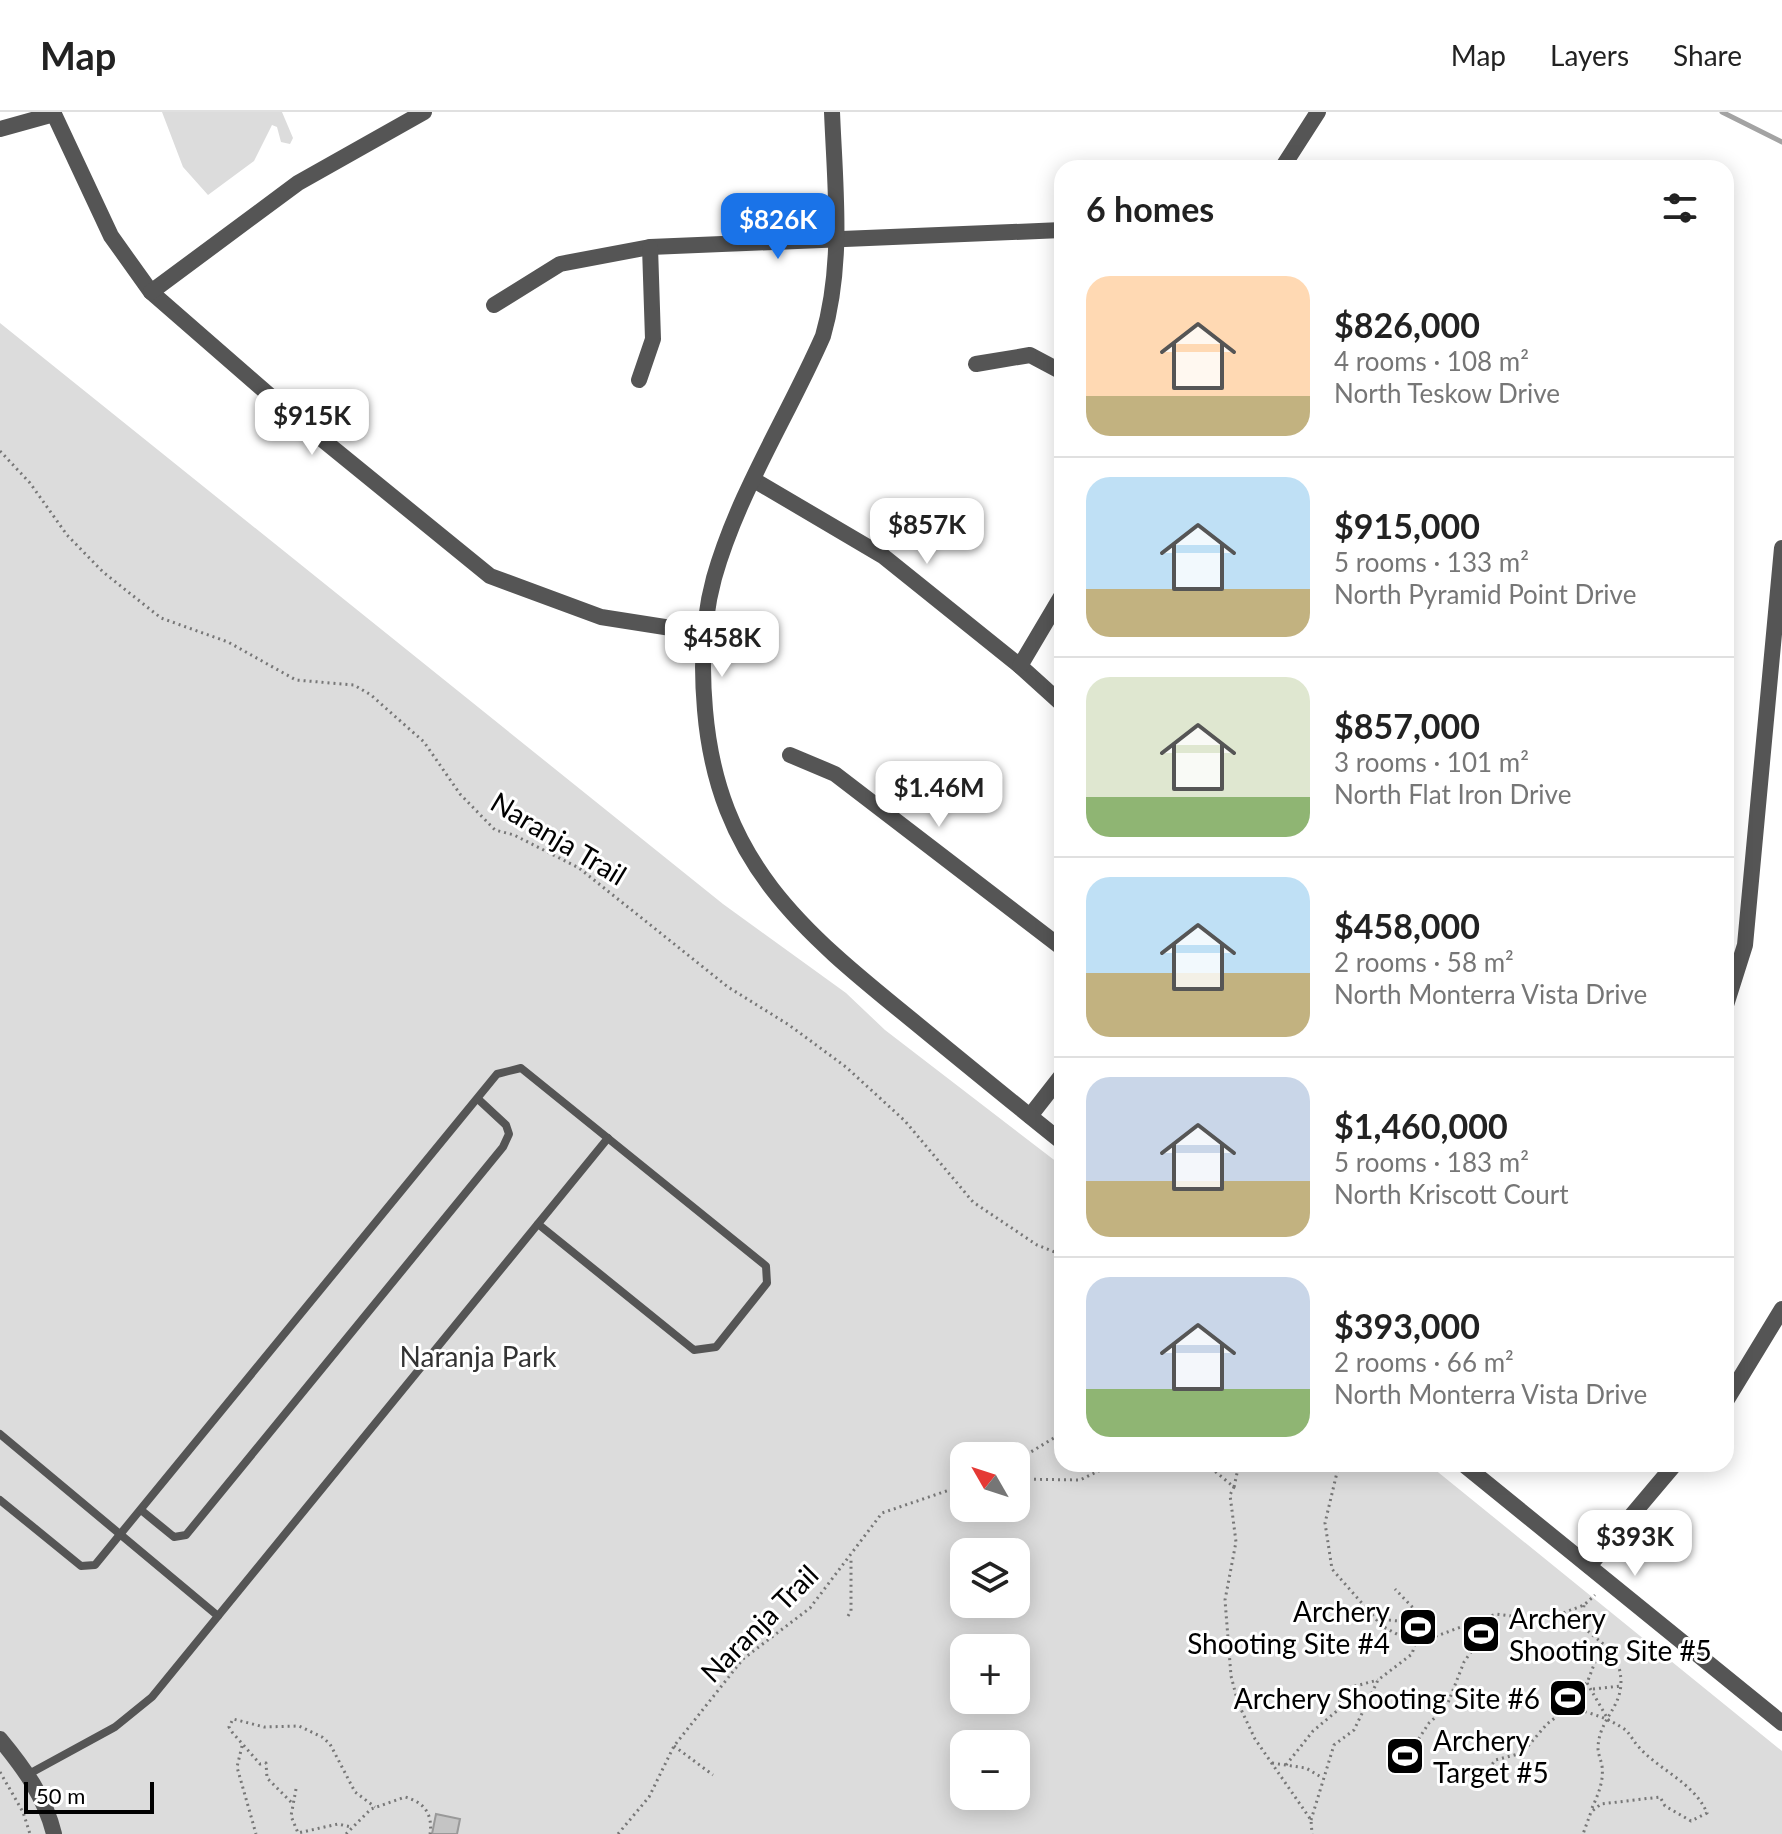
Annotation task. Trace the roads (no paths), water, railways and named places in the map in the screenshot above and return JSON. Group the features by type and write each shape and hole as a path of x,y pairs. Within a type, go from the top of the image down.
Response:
{"street":[{"path":"151,292 298,183 424,112"},
{"path":"832,112 837,238 833,301 823,336 754,480 714,579 703,633 702,677 713,770 745,849 772,891 799,924 836,958 1054,1136"},
{"path":"1287,160 1318,112"},
{"path":"0,129 54,113 111,236 151,292 279,403 490,576 601,617 703,633"},
{"path":"494,305 560,264 650,247 1054,230"},
{"path":"639,380 653,339 650,247"},
{"path":"976,364 1030,355 1054,368"},
{"path":"754,480 883,556 1054,697"},
{"path":"1734,980 1745,945 1782,548"},
{"path":"1020,666 1054,609"},
{"path":"790,755 835,774 1054,942"},
{"path":"1030,1116 1054,1085"},
{"path":"1734,1388 1782,1309"},
{"path":"1473,1472 1782,1723"},
{"path":"1589,1566 1668,1472"},
{"path":"0,1739 48,1810 54,1834"}],"lane":[{"path":"0,1500 81,1566 95,1565 497,1074 521,1068 766,1266 767,1283 716,1347 694,1350 538,1224"},
{"path":"141,1510 174,1537 186,1535 503,1147 509,1134 506,1125 478,1099"},
{"path":"27,1775 115,1727 152,1697 608,1138"},
{"path":"0,1434 119,1537 218,1616"}],"waterway":[{"path":"1722,112 1782,142"}],"place":[{"name":"Archery Shooting Site #4","path":"1418,1627"},
{"name":"Archery Shooting Site #5","path":"1481,1634"},
{"name":"Archery Shooting Site #6","path":"1568,1698"},
{"name":"Archery Target #5","path":"1405,1756"}],"park label":[{"name":"Naranja Park","path":"478,1356"}]}
